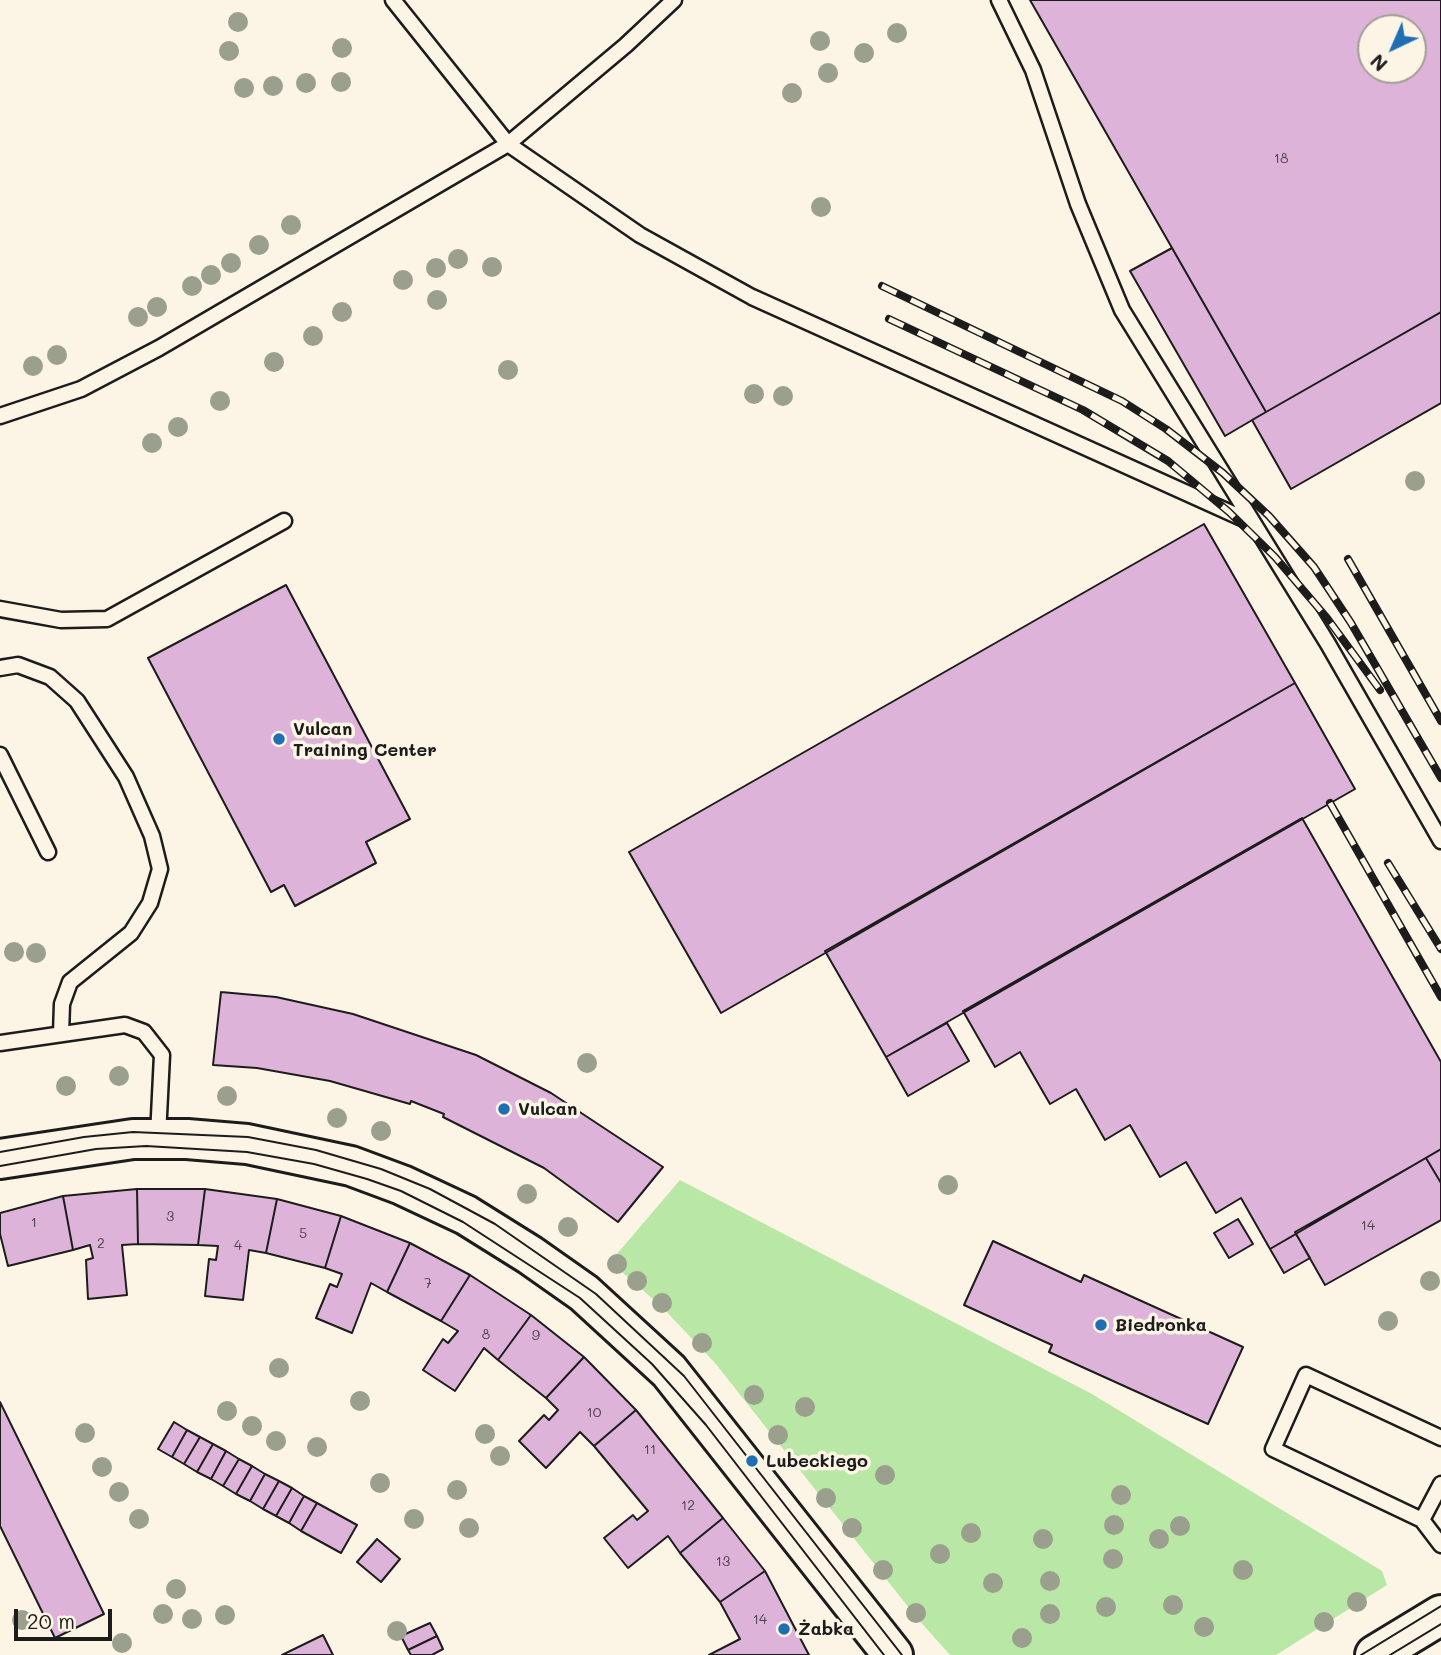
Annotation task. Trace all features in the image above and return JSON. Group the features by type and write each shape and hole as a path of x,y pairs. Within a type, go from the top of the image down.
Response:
{"street":[{"path":"0,1159 95,1143 157,1139 206,1140 321,1158 378,1175 466,1215 558,1274 628,1331 679,1383 893,1655"},
{"path":"1375,1655 1441,1615"}],"lane":[{"path":"393,0 508,144 640,235 752,297 1254,523"},
{"path":"0,416 81,389 159,348 508,144 626,45 674,0"},
{"path":"999,0 1033,70 1078,204 1122,310 1328,644 1441,841"},
{"path":"0,609 61,620 107,619 284,521"},
{"path":"0,668 18,665 50,677 77,701 126,777 152,836 160,869 150,903 131,933 70,982 62,1004 61,1034"},
{"path":"0,755 48,852"},
{"path":"0,1043 125,1025 144,1032 162,1055 157,1139"},
{"path":"1441,1438 1306,1375 1273,1448 1422,1520 1441,1545"},
{"path":"1422,1520 1441,1484"}],"green space":[{"path":"680,1180 1092,1394 1382,1571 1387,1585 1276,1655 950,1655 917,1618 715,1363 661,1306 615,1266 616,1255"}],"building":[{"path":"1030,0 1441,0 1441,312 1266,412"},
{"path":"1172,248 1266,412 1225,436 1130,271"},
{"path":"1441,312 1441,403 1291,489 1252,420"},
{"path":"1204,524 1295,683 721,1013 629,852"},
{"name":"Vulcan Training Center","path":"286,585 410,819 366,842 376,863 295,906 284,885 271,892 148,658"},
{"path":"1295,683 1355,789 886,1057 825,951"},
{"path":"1302,818 1441,1062 1441,1149 1270,1249 1241,1198 1216,1213 1186,1162 1160,1177 1130,1125 1105,1140 1076,1089 1050,1104 1020,1052 995,1067 963,1011"},
{"name":"Vulcan","path":"221,992 276,997 353,1014 476,1055 551,1093 663,1167 618,1222 544,1168 443,1117 444,1114 411,1101 410,1104 330,1081 257,1068 213,1065"},
{"path":"947,1023 969,1061 908,1096 886,1057"},
{"path":"1441,1149 1441,1183 1426,1158"},
{"path":"1426,1158 1441,1183 1441,1220 1325,1285 1295,1232"},
{"path":"137,1189 205,1189 198,1245 138,1244"},
{"path":"137,1189 138,1244 122,1245 127,1295 88,1299 86,1260 93,1258 90,1245 73,1250 63,1196"},
{"path":"205,1189 277,1199 266,1253 249,1250 243,1300 205,1296 209,1259 216,1260 218,1246 198,1245"},
{"path":"63,1196 73,1250 8,1266 0,1234 0,1213"},
{"path":"277,1199 341,1216 325,1268 266,1253"},
{"path":"341,1216 410,1243 387,1292 371,1283 352,1333 316,1318 330,1284 337,1287 342,1274 325,1268"},
{"path":"1238,1219 1253,1244 1229,1258 1214,1233"},
{"path":"1296,1234 1310,1258 1284,1273 1270,1249"},
{"name":"Biedronka","path":"993,1241 1081,1282 1084,1275 1243,1347 1208,1424 1049,1352 1052,1345 964,1305"},
{"path":"410,1243 470,1275 441,1321 387,1292"},
{"path":"470,1275 531,1315 498,1360 484,1348 455,1391 423,1370 443,1339 448,1343 458,1331 441,1321"},
{"path":"531,1315 584,1357 546,1398 498,1360"},
{"path":"584,1357 636,1410 594,1446 580,1432 546,1468 519,1441 544,1415 549,1420 558,1410 546,1398"},
{"path":"0,1402 104,1614 55,1638 0,1526"},
{"path":"636,1410 723,1518 680,1553 668,1536 628,1568 604,1538 633,1515 637,1520 648,1511 594,1446"},
{"path":"174,1422 187,1430 172,1457 158,1449"},
{"path":"187,1430 200,1437 184,1464 172,1457"},
{"path":"200,1437 213,1444 197,1472 184,1464"},
{"path":"213,1444 226,1451 211,1479 197,1472"},
{"path":"226,1451 239,1459 223,1486 211,1479"},
{"path":"239,1459 252,1466 236,1494 223,1486"},
{"path":"252,1466 265,1474 250,1501 236,1494"},
{"path":"265,1474 279,1481 263,1509 250,1501"},
{"path":"279,1481 292,1488 276,1516 263,1509"},
{"path":"292,1488 304,1496 289,1523 276,1516"},
{"path":"304,1496 317,1503 301,1531 289,1523"},
{"path":"317,1503 357,1525 341,1553 301,1531"},
{"path":"723,1518 765,1571 720,1602 680,1553"},
{"path":"377,1539 400,1559 381,1582 357,1562"},
{"path":"765,1571 809,1655 709,1655 740,1639 720,1602"},
{"path":"430,1623 437,1636 408,1650 401,1636"},
{"path":"323,1635 333,1655 282,1655"},
{"path":"437,1636 443,1649 432,1655 411,1655 408,1650"}],"tram line":[{"path":"0,1152 84,1137 133,1132 248,1137 316,1150 381,1169 430,1189 495,1224 596,1294 684,1376 902,1655"},
{"path":"0,1166 96,1149 146,1146 247,1152 314,1164 367,1179 401,1191 463,1222 580,1298 652,1364 706,1425 884,1655"},
{"path":"1361,1655 1441,1606"},
{"path":"1390,1655 1441,1624"}],"railway":[{"path":"882,286 1122,401 1166,429 1223,473 1269,516 1314,567 1351,623 1441,778"},
{"path":"889,319 1083,410 1168,461 1229,512 1275,557 1327,618 1380,690"},
{"path":"1348,559 1441,721"},
{"path":"1330,803 1441,997"},
{"path":"1388,863 1441,949"}],"place":[{"name":"Vulcan Training Center","path":"279,739"},
{"name":"Vulcan","path":"504,1109"},
{"name":"Biedronka","path":"1101,1325"},
{"name":"Lubeckiego","path":"752,1461"},
{"name":"Żabka","path":"784,1629"}]}
